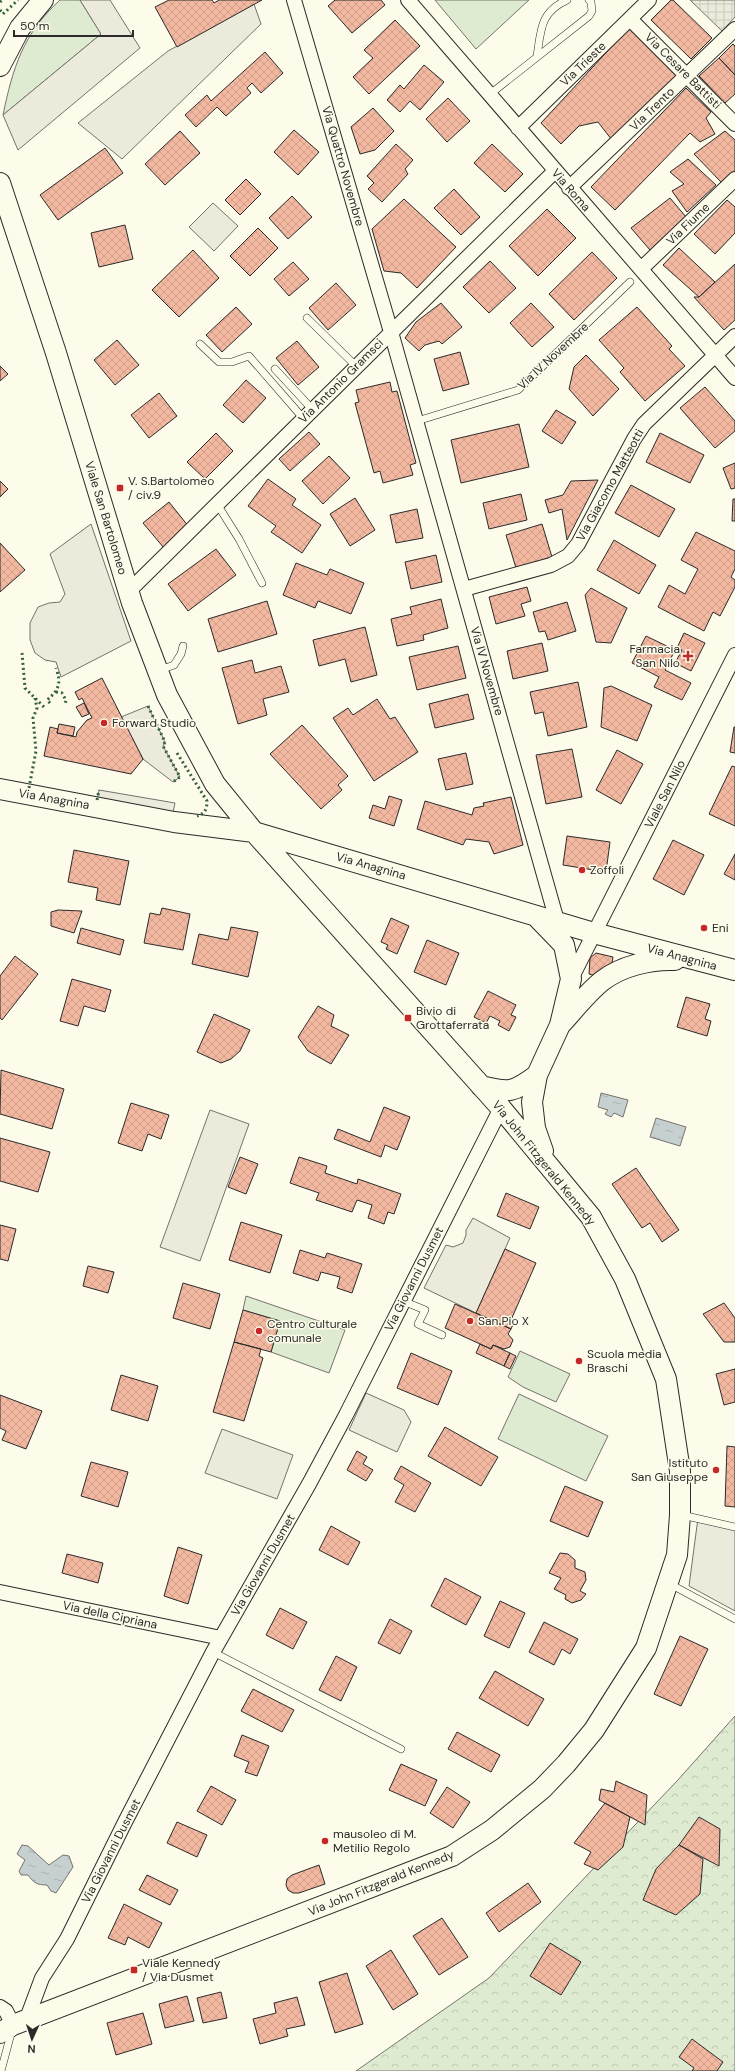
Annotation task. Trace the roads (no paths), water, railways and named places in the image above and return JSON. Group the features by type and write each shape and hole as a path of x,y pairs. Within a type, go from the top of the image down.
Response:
{"main road":[{"path":"1,62 20,28 43,0"},
{"name":"Viale San Bartolomeo","path":"0,183 56,353 128,592 167,695 215,784 254,832 291,873"},
{"name":"Via Anagnina","path":"0,789 174,822 254,832 594,933 697,962 735,970"},
{"path":"291,873 291,867 295,856 300,853 315,850"},
{"name":"Via John Fitzgerald Kennedy","path":"13,2027 452,1856 492,1830 542,1789 566,1764 594,1730 646,1648 677,1555 680,1515 680,1471 666,1379 625,1279 595,1224 501,1108 291,873"},
{"path":"534,914 564,945 571,979 560,1025 536,1075 532,1102 534,1128 549,1166"},
{"path":"560,1025 602,981 634,965 664,960 697,962"},
{"path":"481,1086 501,1091 519,1089 536,1075"}],"street":[{"name":"Via Quattro Novembre","path":"294,0 392,332"},
{"name":"Via Roma","path":"408,0 555,172 735,378"},
{"name":"Via Trieste","path":"518,128 649,0"},
{"name":"Via Cesare Battisti","path":"630,19 735,124"},
{"name":"Via Trento","path":"569,188 735,29"},
{"name":"Via Antonio Gramsci","path":"128,592 356,366 555,172"},
{"name":"Via Fiume","path":"641,270 735,179"},
{"name":"Via IV Novembre","path":"392,332 557,921"},
{"name":"Via Giacomo Matteotti","path":"464,589 551,565 568,556 578,544 640,430 658,409 716,356 735,336"},
{"name":"Viale San Nilo","path":"571,979 735,655"},
{"name":"Via Giovanni Dusmet","path":"13,2027 67,1939 129,1814 221,1638 309,1484 501,1108"},
{"name":"Via della Cipriana","path":"0,1592 221,1638"},
{"path":"0,2007 6,2011 13,2027"}],"lane":[{"path":"537,56 544,18 559,2 567,0"},
{"path":"489,95 589,16 592,11 591,2 589,0"},
{"name":"Via IV Novembre","path":"416,422 518,390 630,282"},
{"path":"307,318 356,366"},
{"path":"200,344 219,362 232,362 249,356 308,414"},
{"path":"274,369 308,414"},
{"path":"217,504 239,539 262,583"},
{"path":"157,670 174,665 181,654 183,646"},
{"path":"403,1301 425,1310 418,1324 442,1335"},
{"path":"680,1515 735,1527"},
{"path":"668,1583 735,1619"},
{"path":"214,1652 401,1749"},
{"path":"1,2071 13,2027"}],"water":[{"path":"601,1093 628,1100 623,1117 614,1113 611,1117 605,1114 608,1110 598,1107"},
{"path":"656,1118 686,1127 680,1146 650,1137"},
{"path":"22,1845 28,1846 49,1865 63,1855 69,1856 73,1867 56,1893 51,1891 47,1885 36,1883 28,1875 21,1875 19,1871 25,1860 17,1854"}],"place":[{"name":"V. S.Bartolomeo / civ.9","path":"120,488"},
{"name":"Farmacia San Nilo","path":"688,656"},
{"name":"Forward Studio","path":"104,723"},
{"name":"Zoffoli","path":"582,870"},
{"name":"Eni","path":"704,928"},
{"name":"Bivio di Grottaferrata","path":"408,1018"},
{"name":"San Pio X","path":"470,1321"},
{"name":"Centro culturale comunale","path":"259,1331"},
{"name":"Scuola media Braschi","path":"579,1361"},
{"name":"Istituto San Giuseppe","path":"716,1470"},
{"name":"mausoleo di M. Metilio Regolo","path":"325,1841"},
{"name":"Viale Kennedy / Via Dusmet","path":"134,1970"}]}
